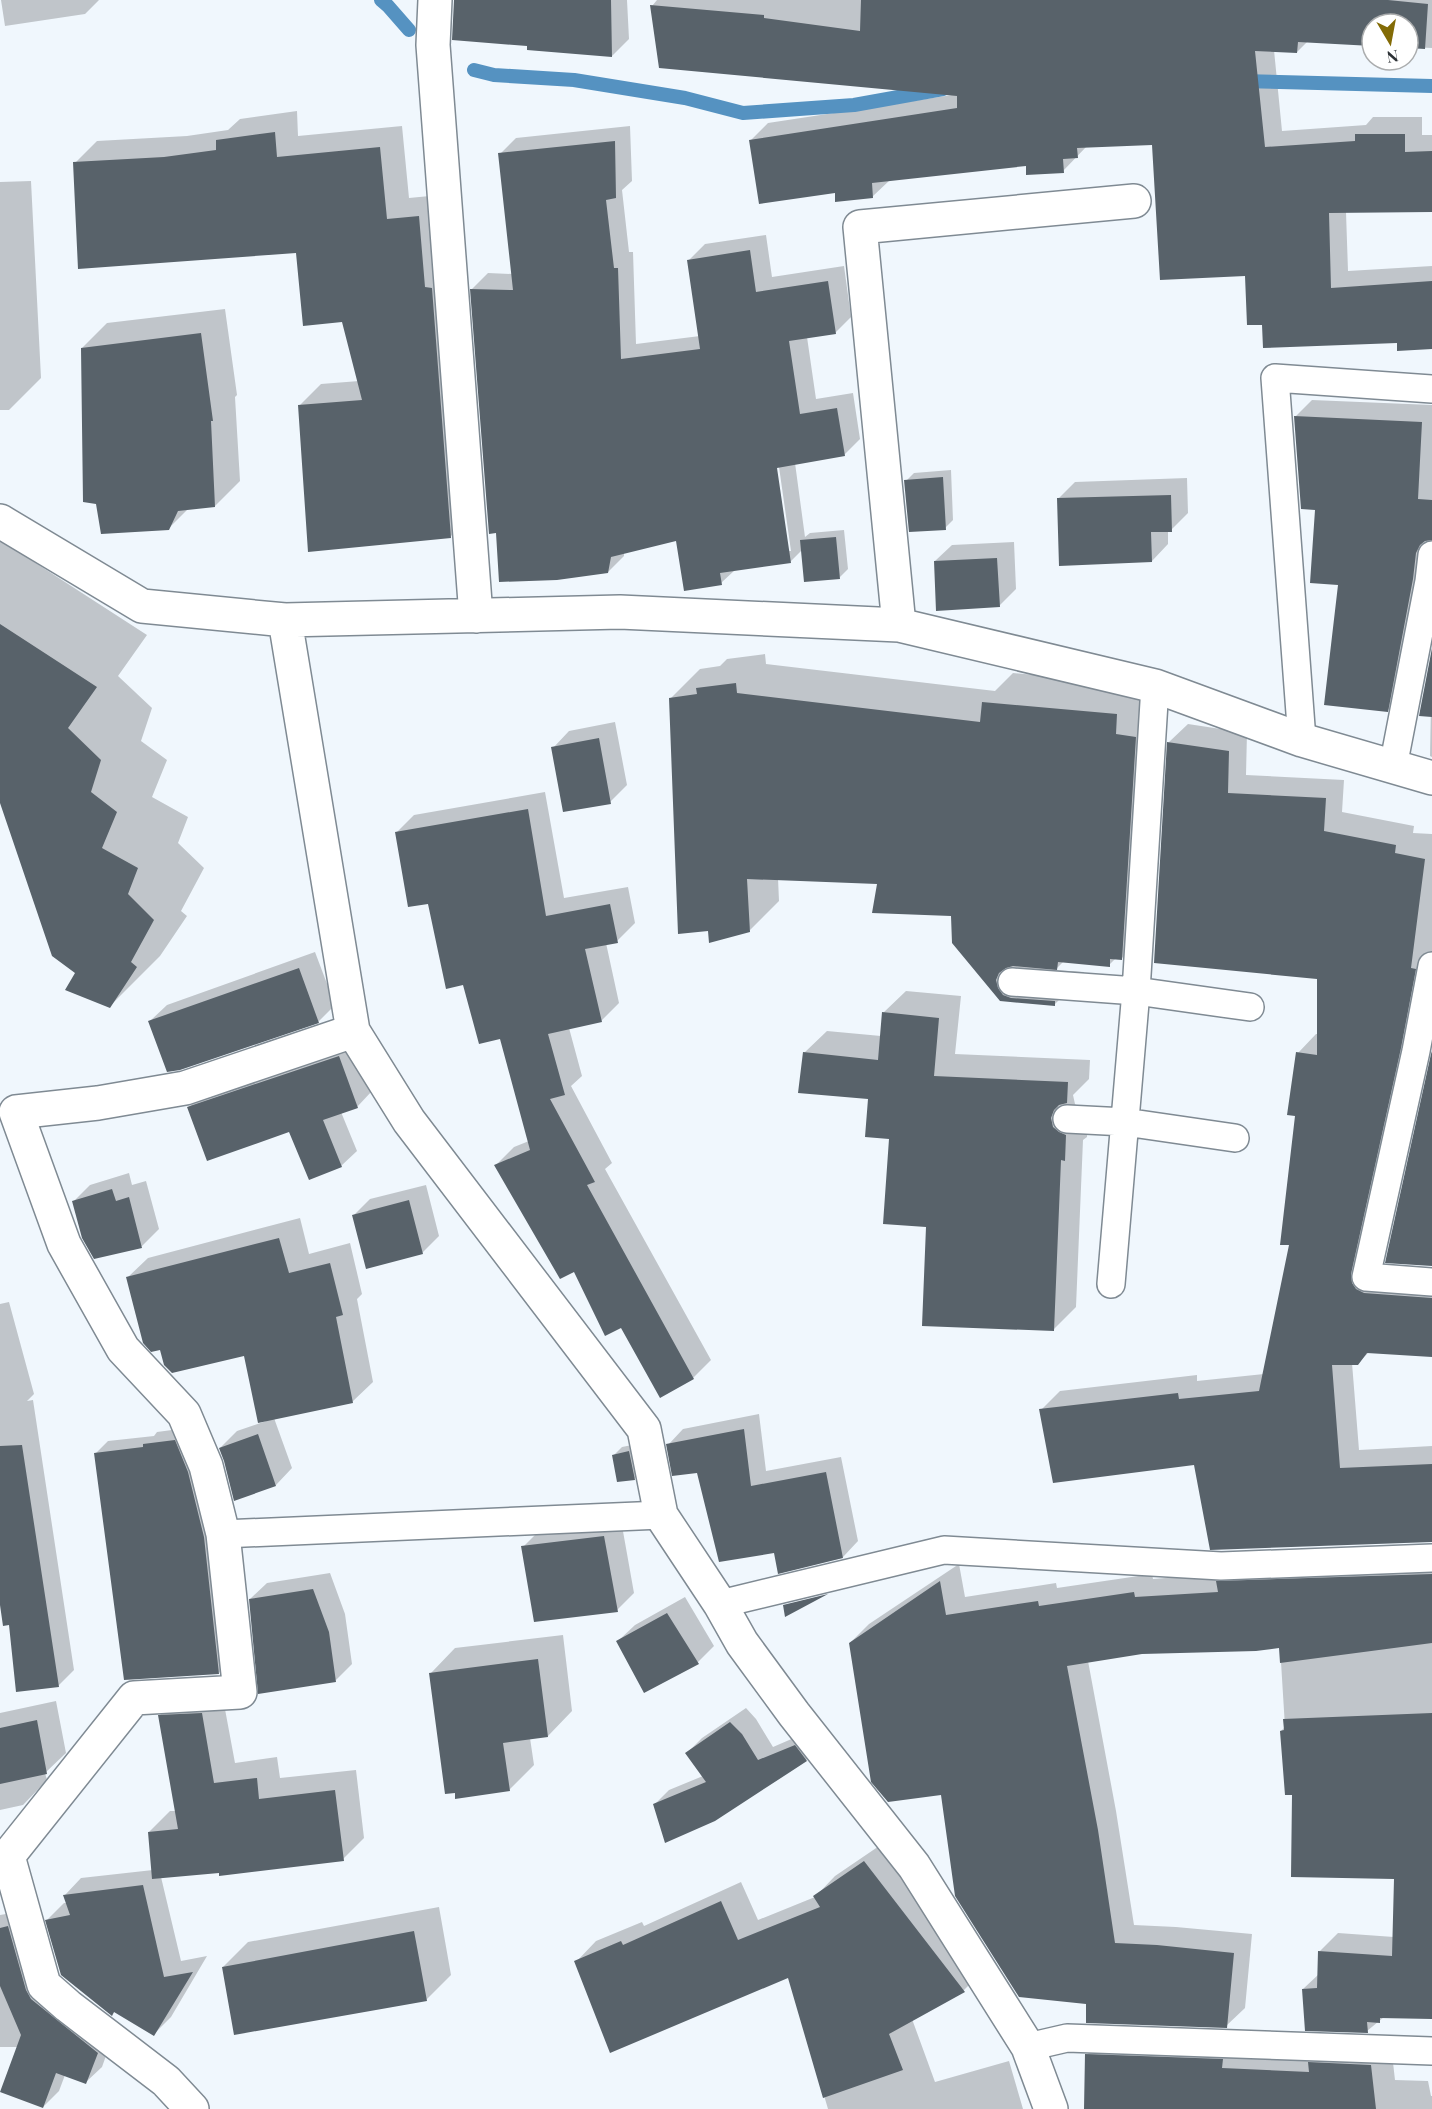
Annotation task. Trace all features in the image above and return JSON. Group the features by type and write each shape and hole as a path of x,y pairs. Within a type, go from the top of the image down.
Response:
{"street":[{"path":"435,0 433,45 476,616"},
{"path":"899,624 860,228 1134,201"},
{"path":"0,521 142,606 285,620 620,612 899,624 1155,686 1302,740 1432,778"},
{"path":"285,620 353,1031 409,1121 645,1429 661,1515 720,1604 742,1643 794,1714 914,1866 1028,2047 1051,2109"},
{"path":"192,2109 166,2081 44,1985 4,1856 134,1698 240,1692 223,1534 206,1466 184,1414 123,1349 64,1244 16,1112 98,1104 185,1088 353,1031"}],"lane":[{"path":"1302,740 1275,378 1432,389"},
{"path":"1393,766 1432,555"},
{"path":"1111,1284 1136,991 1155,686"},
{"path":"1432,966 1424,1053 1366,1278 1432,1282"},
{"path":"1012,982 1136,991 1250,1006"},
{"path":"1067,1119 1125,1122 1235,1138"},
{"path":"223,1534 661,1515"},
{"path":"720,1604 944,1550 1221,1566 1432,1558"},
{"path":"1028,2047 1067,2038 1432,2051"}],"building":[{"path":"454,0 611,0 612,57 527,50 527,46 452,40"},
{"path":"861,0 1388,0 1428,4 1425,49 1420,49 1420,12 1360,12 1360,45 1298,42 1297,53 1255,51 1265,147 1355,141 1355,134 1405,134 1405,152 1432,151 1432,212 1329,213 1331,288 1432,281 1432,349 1397,351 1397,343 1263,348 1262,325 1247,325 1245,276 1160,280 1152,145 1077,148 1078,158 1063,159 1064,173 1026,175 1026,166 872,183 873,198 835,202 835,193 759,204 749,140 957,108 957,96 659,68 650,5 764,15 764,18 860,31"},
{"path":"275,132 277,157 380,147 387,219 419,216 425,287 432,288 451,538 308,552 298,405 362,400 342,322 303,326 296,253 78,269 73,162 164,157 216,150 216,140"},
{"path":"615,141 616,198 606,200 614,268 618,268 621,359 700,349 687,260 750,250 756,292 828,281 836,334 789,341 800,414 837,408 845,456 777,468 791,563 720,573 722,585 684,591 676,541 611,557 608,573 557,580 499,582 496,533 489,534 470,289 513,290 498,153"},
{"path":"201,333 213,421 211,421 215,507 178,511 169,530 101,534 96,504 83,502 81,348"},
{"path":"1294,416 1422,422 1418,499 1432,500 1432,540 1420,545 1416,553 1388,712 1324,705 1338,585 1310,583 1315,510 1301,509"},
{"path":"943,477 946,530 909,532 904,480"},
{"path":"1171,495 1172,532 1151,532 1152,562 1059,566 1057,498"},
{"path":"836,537 840,579 804,582 800,540"},
{"path":"997,558 1000,607 936,611 934,561"},
{"path":"0,624 97,687 68,728 101,760 91,792 117,812 102,848 138,868 128,894 154,920 131,962 137,967 110,1008 65,990 75,973 52,956 0,803"},
{"path":"1432,648 1432,717 1419,716"},
{"path":"736,683 737,693 980,722 982,702 1117,714 1116,734 1136,737 1122,960 1110,959 1110,967 1058,962 1057,970 1013,966 1006,968 999,973 996,980 1003,995 1011,998 1055,1001 1055,1006 1000,1001 952,943 951,916 872,913 877,884 747,879 750,932 709,943 708,931 678,934 669,698 697,694 696,688"},
{"path":"599,738 611,804 563,812 551,747"},
{"path":"1167,742 1229,751 1228,793 1326,798 1324,831 1396,845 1395,853 1425,859 1411,968 1416,969 1351,1274 1352,1283 1356,1289 1364,1293 1432,1298 1432,1357 1367,1353 1358,1365 1332,1365 1340,1468 1432,1464 1432,1542 1210,1550 1194,1465 1053,1483 1039,1409 1178,1393 1179,1399 1259,1391 1289,1245 1280,1245 1295,1116 1287,1115 1296,1052 1317,1055 1317,979 1154,963"},
{"path":"528,809 546,916 610,904 618,943 585,949 602,1022 548,1034 565,1095 550,1099 595,1182 587,1185 694,1379 660,1398 621,1328 605,1336 574,1272 560,1279 494,1165 530,1150 500,1039 479,1044 463,985 446,989 428,904 408,907 395,832"},
{"path":"299,968 319,1023 180,1070 167,1072 148,1021"},
{"path":"882,1012 939,1018 934,1076 1068,1082 1067,1103 1059,1105 1051,1118 1053,1127 1066,1135 1065,1161 1061,1160 1054,1331 922,1326 926,1227 883,1224 889,1139 865,1137 868,1099 798,1093 803,1052 878,1060"},
{"path":"1432,1051 1432,1266 1385,1263 1431,1054"},
{"path":"339,1056 358,1108 323,1120 342,1167 309,1180 289,1132 207,1161 187,1107"},
{"path":"112,1189 116,1201 129,1197 142,1248 94,1259 82,1238 72,1201"},
{"path":"409,1200 423,1254 366,1269 352,1215"},
{"path":"279,1238 289,1273 330,1263 343,1315 336,1317 353,1403 258,1423 244,1356 172,1373 164,1365 160,1350 151,1352 143,1343 126,1277"},
{"path":"744,1429 751,1486 826,1472 843,1558 778,1574 774,1553 719,1562 697,1473 672,1476 666,1444"},
{"path":"258,1434 276,1486 234,1501 219,1448"},
{"path":"175,1440 188,1472 204,1537 219,1674 124,1680 94,1453 143,1447 143,1444"},
{"path":"22,1445 59,1687 16,1692 9,1625 3,1626 0,1605 0,1446"},
{"path":"629,1451 635,1480 617,1482 612,1455"},
{"path":"604,1536 618,1612 534,1622 521,1546"},
{"path":"1432,1574 1432,1643 1280,1663 1279,1648 1256,1651 1142,1654 1067,1666 1098,1830 1115,1943 1234,1953 1227,2028 1086,2023 1086,2004 1019,1997 955,1896 941,1795 888,1802 871,1782 849,1643 940,1581 946,1615 1038,1601 1039,1606 1134,1592 1135,1597 1218,1592 1216,1581"},
{"path":"313,1589 329,1632 336,1682 258,1694 249,1599"},
{"path":"828,1594 785,1617 783,1605"},
{"path":"667,1613 699,1664 644,1693 616,1641"},
{"path":"538,1659 548,1737 503,1743 510,1791 455,1799 455,1793 445,1794 429,1673"},
{"path":"202,1713 214,1783 257,1778 259,1799 335,1790 344,1861 219,1876 219,1873 152,1879 148,1832 178,1829 158,1715"},
{"path":"1432,1713 1432,2019 1380,2018 1380,2023 1367,2022 1368,2033 1305,2031 1302,1989 1317,1988 1318,1951 1392,1956 1394,1879 1291,1877 1292,1795 1285,1795 1280,1731 1284,1730 1283,1719"},
{"path":"37,1720 47,1774 0,1784 0,1728"},
{"path":"730,1722 742,1734 758,1760 795,1745 807,1761 715,1821 665,1843 653,1804 706,1782 685,1753"},
{"path":"864,1861 965,1992 889,2034 903,2070 823,2098 788,1978 610,2053 574,1961 621,1941 623,1945 721,1901 738,1940 820,1907 813,1896"},
{"path":"143,1885 164,1977 193,1972 154,2036 114,2012 112,2016 61,1975 45,1920 70,1915 63,1895"},
{"path":"8,1926 26,1990 31,1999 98,2053 86,2084 56,2073 43,2108 0,2092 21,2035 0,1986 0,1928"},
{"path":"414,1931 427,2001 234,2035 222,1967"},
{"path":"1085,2054 1223,2059 1222,2068 1309,2072 1308,2062 1371,2065 1376,2109 1084,2109"}],"waterway":[{"path":"381,0 409,30"},
{"path":"474,70 494,75 574,80 685,98 743,113 854,105 943,89"},
{"path":"1242,81 1432,86"}]}
